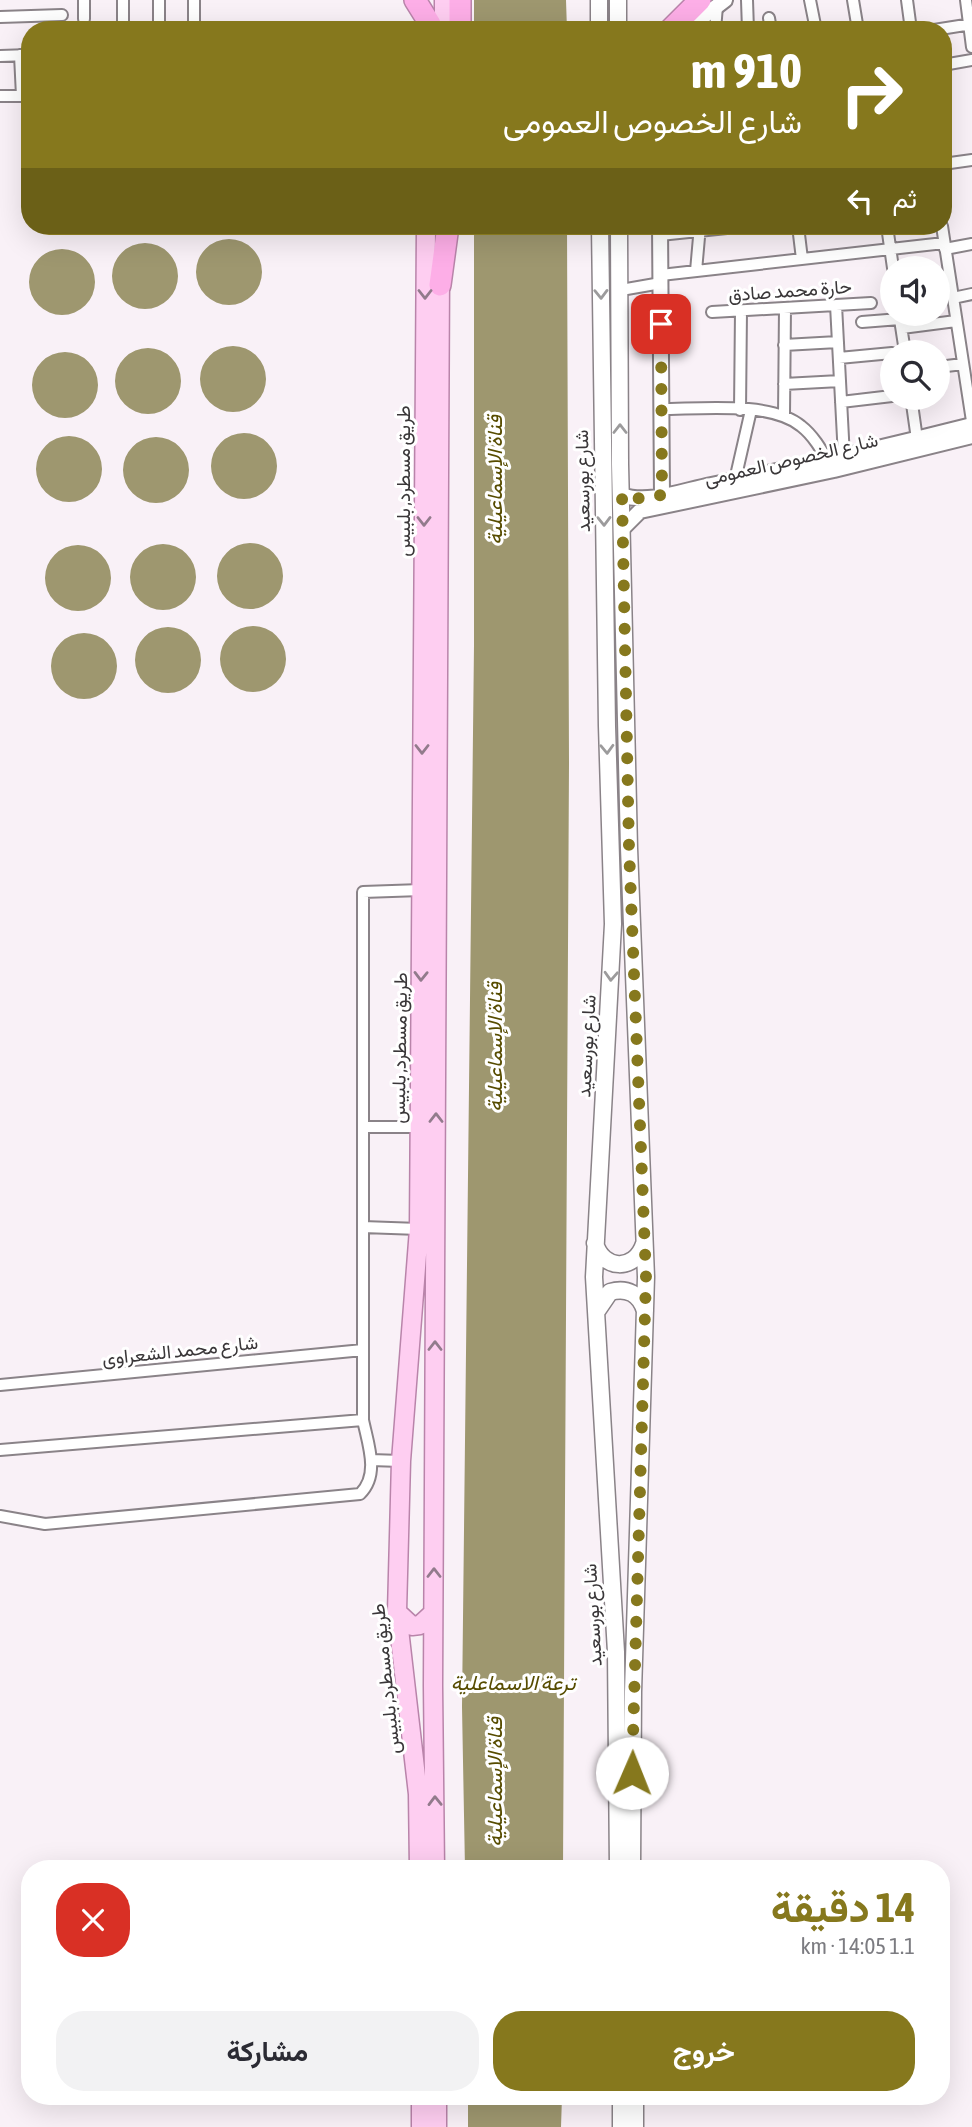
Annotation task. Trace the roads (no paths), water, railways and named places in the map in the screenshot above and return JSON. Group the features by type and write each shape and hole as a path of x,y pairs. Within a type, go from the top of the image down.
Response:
{"highway":[{"path":"460,0 460,21"},
{"path":"684,21 714,2"},
{"path":"440,285 447,235"}],"main road":[{"path":"599,0 599,21"},
{"path":"618,0 618,21"},
{"name":"طريق مسطرد, بلبيس","path":"419,1860 418,1794 397,1612 401,1461 419,1229 426,235"},
{"name":"طريق مسطرد, بلبيس","path":"435,1860 433,1613 441,235"},
{"name":"شارع بورسعيد","path":"600,235 606,713 613,924 595,1243 616,1651 618,1860"},
{"name":"شارع بورسعيد","path":"619,235 630,862 645,1311 633,1679 632,1860"},
{"path":"595,1243 601,1257 615,1265 623,1265 637,1258 644,1244"},
{"path":"597,1311 603,1297 610,1292 625,1290 639,1297 645,1311"},
{"path":"397,1612 412,1626 420,1625 433,1613"},
{"path":"421,2105 421,2127"},
{"path":"437,2105 437,2127"},
{"path":"621,2105 621,2127"},
{"path":"635,2105 635,2127"}],"street":[{"path":"84,0 84,19"},
{"path":"123,0 123,21"},
{"path":"159,0 159,21"},
{"path":"194,0 194,21"},
{"path":"747,0 748,21"},
{"path":"810,0 814,21"},
{"path":"853,0 856,21"},
{"path":"907,0 910,21"},
{"path":"965,0 972,47"},
{"path":"695,21 714,2"},
{"path":"714,2 715,21"},
{"path":"0,17 62,15"},
{"path":"952,27 970,24"},
{"path":"0,55 21,55"},
{"path":"952,63 972,60"},
{"path":"0,96 21,96"},
{"path":"952,163 972,160"},
{"path":"660,235 662,495"},
{"path":"696,271 699,235"},
{"path":"799,235 802,259"},
{"path":"889,235 892,256"},
{"path":"943,235 946,256"},
{"path":"621,290 717,268 891,249 972,244"},
{"path":"716,282 717,268"},
{"path":"950,282 972,423"},
{"path":"953,298 972,295"},
{"name":"حارة محمد صادق","path":"712,312 871,303"},
{"path":"836,305 844,457"},
{"path":"783,415 785,308"},
{"path":"735,480 746,410 741,311"},
{"path":"862,322 880,321"},
{"path":"949,326 972,330"},
{"path":"785,345 838,342"},
{"path":"839,358 880,355"},
{"path":"950,366 963,364"},
{"path":"784,384 840,381"},
{"path":"841,402 880,397"},
{"path":"661,409 746,410 783,415 803,427 831,466"},
{"path":"913,410 917,439"},
{"name":"شارع الخصوص العمومى","path":"622,495 633,499 662,495 735,480 831,466 844,457 972,423"},
{"name":"شارع الخصوص العمومى","path":"624,527 640,511 972,436"},
{"path":"0,1516 32,1524 56,1523 359,1494 369,1480 371,1460 363,1420 363,892 422,890"},
{"path":"364,1128 419,1128"},
{"path":"363,1227 419,1229"},
{"name":"شارع محمد الشعراوى","path":"0,1385 363,1350"},
{"path":"0,1450 363,1420"},
{"path":"371,1460 401,1461"}],"water":[{"path":"474,0 566,0 567,21 474,21"},
{"name":"ترعة الاسماعلية","path":"474,235 567,235 569,763 563,1860 465,1860 462,1707 474,645"},
{"path":"229,239 252,249 262,272 252,295 229,305 206,295 196,272 206,249"},
{"path":"145,243 168,253 178,276 168,299 145,309 122,299 112,276 122,253"},
{"path":"62,249 85,259 95,282 85,305 62,315 39,305 29,282 39,259"},
{"path":"233,346 256,356 266,379 256,402 233,412 210,402 200,379 210,356"},
{"path":"148,348 171,358 181,381 171,404 148,414 125,404 115,381 125,358"},
{"path":"65,352 88,362 98,385 88,408 65,418 42,408 32,385 42,362"},
{"path":"244,433 267,443 277,466 267,489 244,499 221,489 211,466 221,443"},
{"path":"69,436 92,446 102,469 92,492 69,502 46,492 36,469 46,446"},
{"path":"156,437 179,447 189,470 179,493 156,503 133,493 123,470 133,447"},
{"path":"250,543 273,553 283,576 273,599 250,609 227,599 217,576 227,553"},
{"path":"163,544 186,554 196,577 186,600 163,610 140,600 130,577 140,554"},
{"path":"78,545 101,555 111,578 101,601 78,611 55,601 45,578 55,555"},
{"path":"253,626 276,636 286,659 276,682 253,692 230,682 220,659 230,636"},
{"path":"168,627 191,637 201,660 191,683 168,693 145,683 135,660 145,637"},
{"path":"84,633 107,643 117,666 107,689 84,699 61,689 51,666 61,643"},
{"path":"468,2105 562,2105 561,2127 468,2127"}],"water label":[{"name":"قناة الإسماعيلية","path":"494,480"},
{"name":"قناة الإسماعيلية","path":"494,1047"},
{"name":"قناة الإسماعيلية","path":"494,1782"}]}
